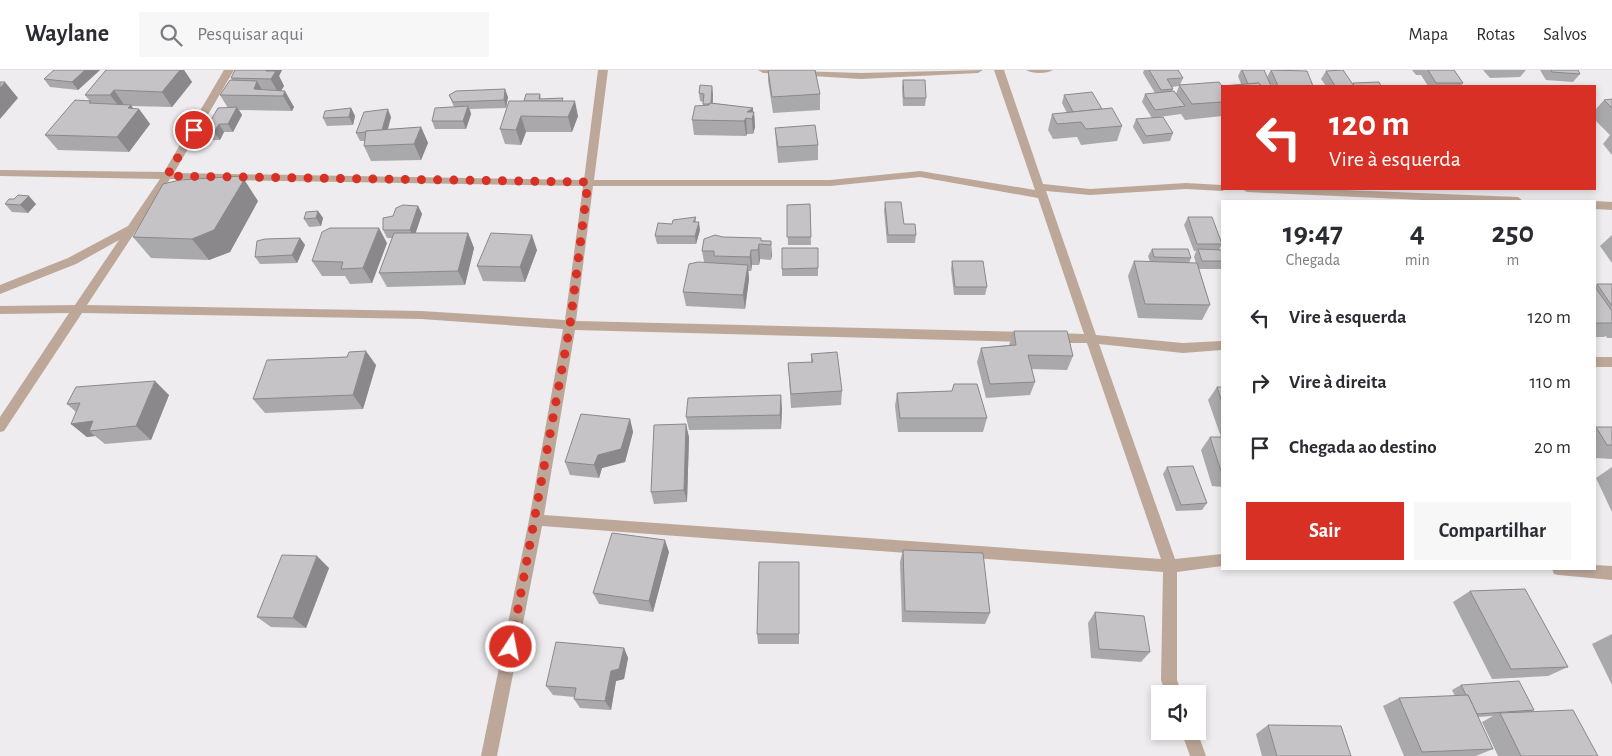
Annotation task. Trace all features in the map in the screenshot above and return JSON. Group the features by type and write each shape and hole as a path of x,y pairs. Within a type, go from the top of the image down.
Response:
{"street":[{"path":"0,427 167,176 229,70"},
{"path":"489,756 536,520 570,325 603,70"},
{"path":"763,70 862,76 978,70"},
{"path":"999,70 1170,566 1169,680 1171,685"},
{"path":"1031,70 1048,70"},
{"path":"0,173 588,182 830,183 920,174 1041,191 1090,192 1186,186 1221,188"},
{"path":"1270,190 1495,200"},
{"path":"1596,205 1612,206"},
{"path":"0,290 72,261 132,228"},
{"path":"0,310 78,309 421,315 570,325 1092,338 1183,348 1221,345"},
{"path":"1596,362 1612,362"},
{"path":"536,520 1170,566 1221,560"},
{"path":"1572,570 1612,573"},
{"path":"1192,740 1198,756"}],"building":[{"path":"54,70 85,70 72,82 44,79"},
{"path":"106,70 180,70 162,92 114,90 110,95 85,95"},
{"path":"235,70 276,71 271,79 231,78"},
{"path":"768,70 815,70 820,94 772,97"},
{"path":"1149,70 1178,70 1183,78 1167,79 1173,89 1161,90"},
{"path":"1242,70 1264,70 1271,85 1260,85 1259,83 1248,84"},
{"path":"1271,70 1307,71 1313,85 1278,85"},
{"path":"1343,70 1353,85 1334,85 1326,71"},
{"path":"1428,70 1454,70 1463,83 1436,83"},
{"path":"1551,70 1578,70 1580,74 1552,72"},
{"path":"230,80 257,81 254,89 285,91 283,96 220,95"},
{"path":"903,80 925,80 926,98 904,98"},
{"path":"1219,82 1221,85 1221,102 1192,104 1179,85"},
{"path":"1379,82 1380,85 1354,85 1353,83"},
{"path":"1259,83 1260,85 1234,85"},
{"path":"700,85 712,86 711,103 703,104 704,94 699,93"},
{"path":"505,89 504,100 453,102 449,95 456,91"},
{"path":"1174,91 1185,106 1155,110 1145,94"},
{"path":"1092,92 1102,109 1073,112 1064,95"},
{"path":"526,94 540,94 539,99 563,98 562,101 524,101"},
{"path":"1612,99 1612,108 1604,100"},
{"path":"75,100 91,101 89,103 131,105 128,108 139,109 117,137 45,135"},
{"path":"509,101 575,101 568,117 521,116 516,130 500,129"},
{"path":"710,103 753,108 747,112 754,112 752,119 746,118 744,121 692,120 695,106 709,105"},
{"path":"468,106 463,121 432,121 435,108"},
{"path":"237,107 228,124 219,124 214,132 204,132 218,108"},
{"path":"351,108 349,117 323,118 325,111"},
{"path":"1112,108 1122,126 1086,129 1081,122 1057,124 1052,114"},
{"path":"388,109 382,130 356,133 364,112"},
{"path":"1163,117 1173,133 1146,136 1136,119"},
{"path":"815,125 818,145 778,147 775,128"},
{"path":"421,127 414,144 364,146 366,131"},
{"path":"242,176 244,180 214,230 192,239 133,237 163,184 180,180"},
{"path":"18,195 29,196 20,205 5,204 9,199 14,199"},
{"path":"885,202 901,202 904,224 915,224 916,235 888,235"},
{"path":"810,204 811,237 787,237 787,205"},
{"path":"403,205 418,206 410,230 383,230 383,218 393,216 396,208"},
{"path":"318,211 316,218 304,219 306,212"},
{"path":"696,217 693,222 699,222 695,236 655,236 658,223 672,224 673,220"},
{"path":"1188,217 1212,217 1221,244 1197,244"},
{"path":"330,228 379,228 363,268 341,269 343,262 312,261 322,232"},
{"path":"394,233 468,233 458,271 379,273"},
{"path":"491,233 532,235 520,267 477,266"},
{"path":"715,235 761,238 761,241 771,241 771,245 759,244 758,250 751,250 750,257 714,256 714,251 702,251 704,239"},
{"path":"300,238 292,255 255,257 257,241"},
{"path":"782,248 818,248 818,268 782,269"},
{"path":"1152,249 1188,249 1191,258 1154,257"},
{"path":"1198,249 1221,250 1221,261 1202,261"},
{"path":"952,261 983,261 987,287 955,287"},
{"path":"1134,261 1197,263 1210,305 1145,304"},
{"path":"698,262 748,265 743,295 683,292 689,264"},
{"path":"1597,284 1612,284 1612,306"},
{"path":"1596,288 1612,311 1612,323 1596,323"},
{"path":"1014,331 1067,331 1073,356 1028,355 1035,382 990,384 981,348 1016,345"},
{"path":"366,351 353,395 253,399 267,360 347,357 349,352"},
{"path":"837,352 842,391 791,394 788,363 813,362 811,354"},
{"path":"155,381 136,426 89,431 93,421 71,424 80,403 67,404 76,387"},
{"path":"954,384 977,384 987,418 900,418 897,393 952,391"},
{"path":"1217,387 1221,387 1221,399"},
{"path":"781,395 780,415 686,417 688,398"},
{"path":"581,414 630,419 621,449 598,455 594,465 565,462"},
{"path":"686,424 684,490 651,492 654,425"},
{"path":"1596,427 1612,427 1612,445 1607,445"},
{"path":"1210,437 1221,437 1221,471"},
{"path":"1193,466 1207,503 1181,505 1167,467"},
{"path":"612,533 665,540 649,601 593,593"},
{"path":"903,550 983,553 990,613 905,611"},
{"path":"282,555 317,556 293,618 257,617"},
{"path":"759,562 799,562 799,634 757,634"},
{"path":"1525,589 1568,667 1511,669 1470,591"},
{"path":"1095,612 1144,616 1150,652 1099,649"},
{"path":"556,642 624,648 619,669 611,671 605,701 574,699 576,688 546,686"},
{"path":"1519,681 1534,710 1477,714 1461,685"},
{"path":"1468,695 1493,749 1422,752 1399,698"},
{"path":"1573,710 1598,756 1521,756 1500,713"},
{"path":"1268,725 1341,726 1351,756 1277,756"}],"route":[{"path":"194,130 167,176 588,182 570,325 536,520 511,647"}]}
